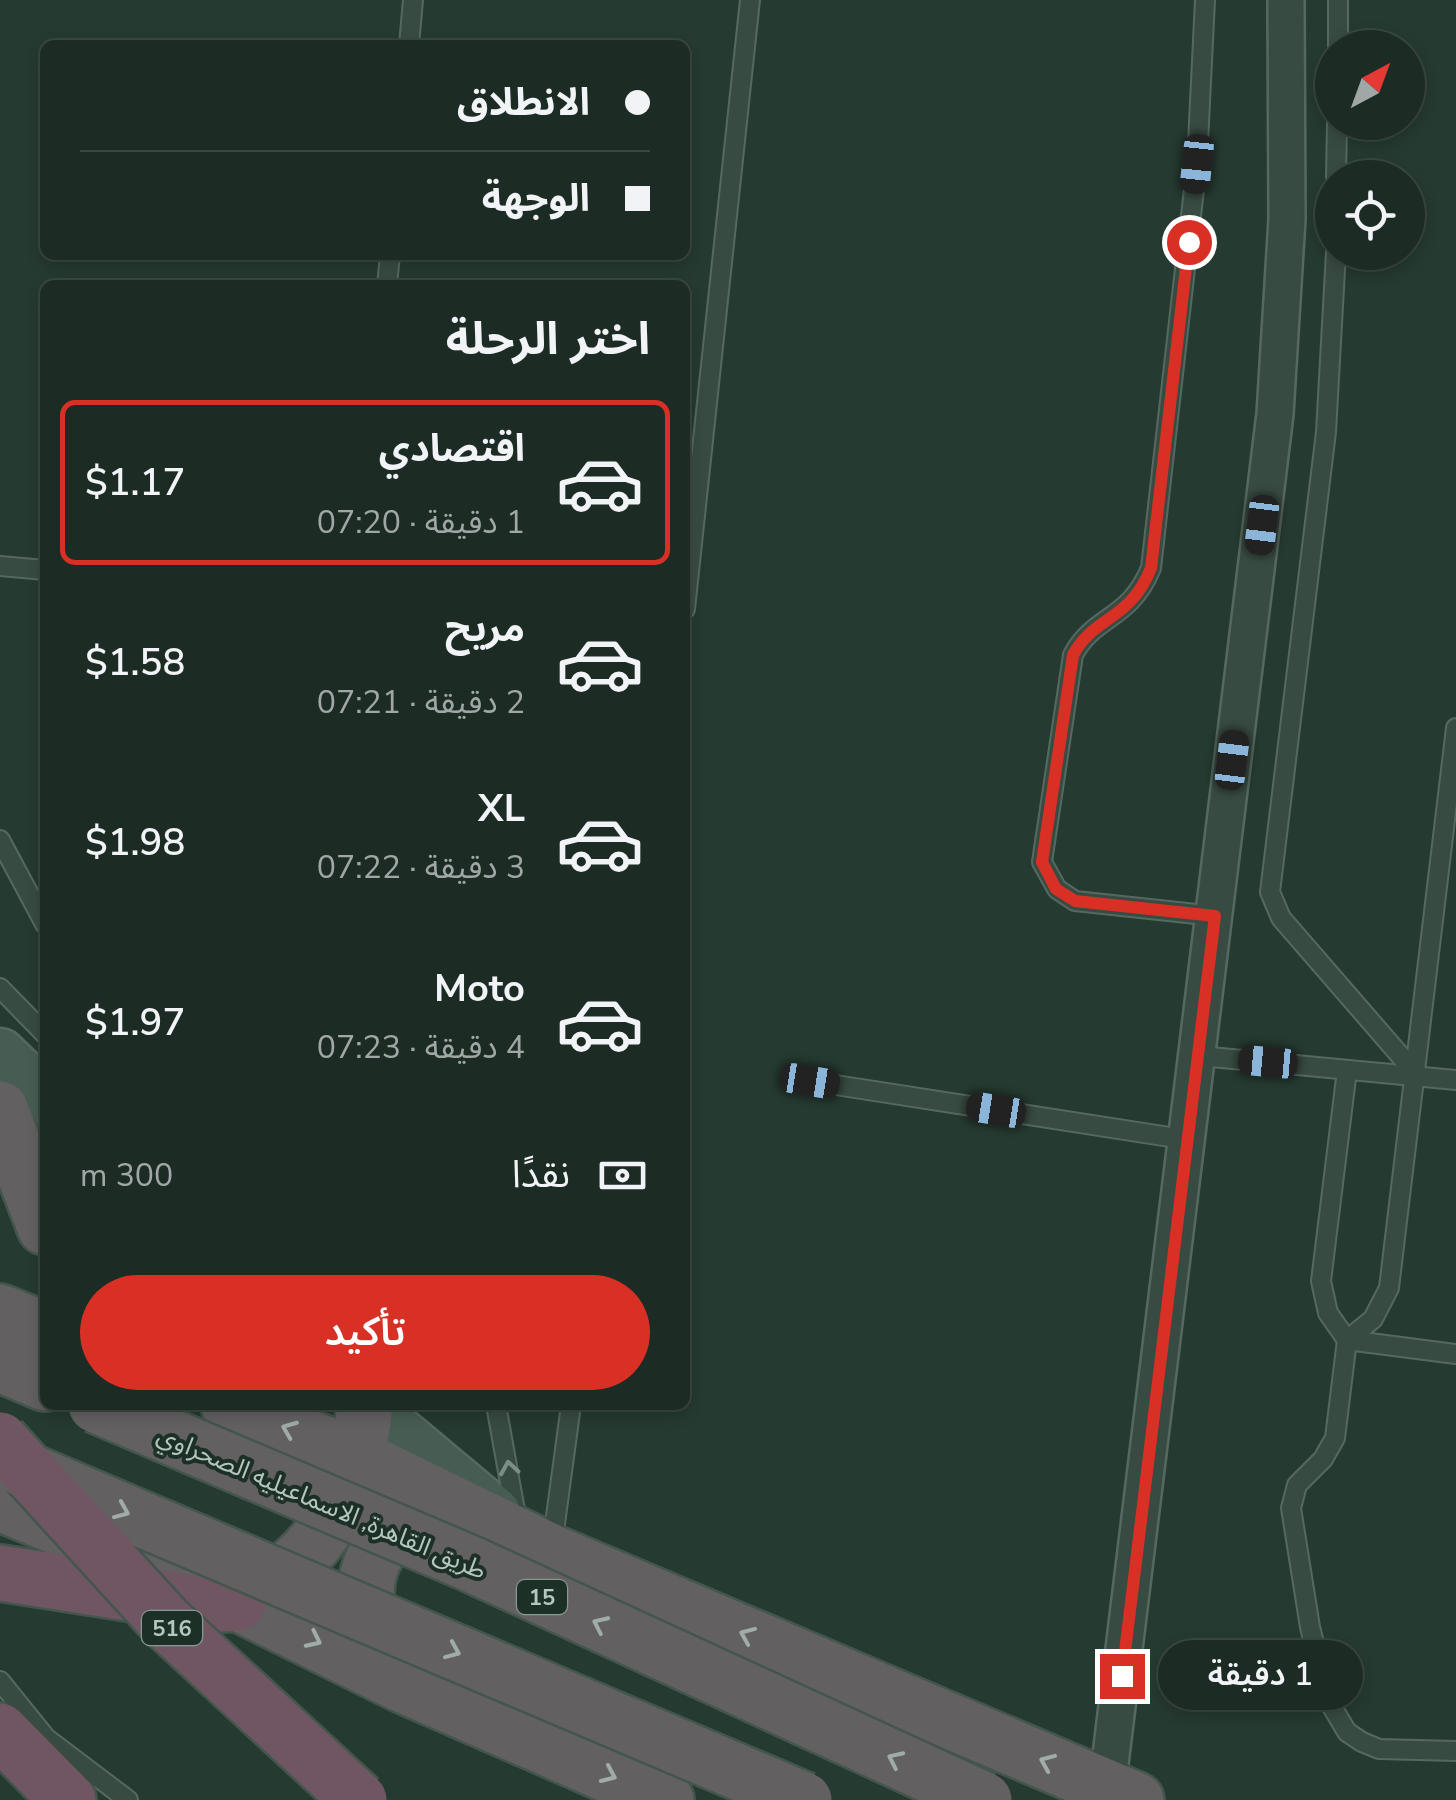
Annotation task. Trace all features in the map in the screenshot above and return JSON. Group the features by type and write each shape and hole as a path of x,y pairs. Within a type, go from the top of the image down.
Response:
{"highway":[{"path":"0,1110 40,1214"},
{"path":"0,1312 40,1328"},
{"path":"0,1364 40,1381"},
{"name":"طريق القاهرة, الاسماعيليه الصحراوي","path":"108,1410 471,1564 984,1800"},
{"path":"266,1410 364,1423 515,1531"},
{"path":"0,1573 204,1604 238,1603 293,1567 315,1544 349,1489 364,1423"},
{"name":"516","path":"0,1440 165,1622 359,1800"},
{"path":"0,1459 804,1800"},
{"path":"0,1503 238,1603 401,1684 666,1800"},
{"path":"401,1684 365,1609 366,1574 382,1543 407,1520 440,1509 515,1531 1122,1794"},
{"path":"0,1731 68,1800"}],"main road":[{"path":"0,1054 40,1092"}],"street":[{"path":"1122,1794 1190,1140 1278,377 1287,218 1286,0"}],"lane":[{"path":"410,40 414,0"},
{"path":"690,562 750,0"},
{"path":"1205,0 1197,164 1151,568 1135,598 1115,619 1088,633 1073,655 1042,862 1056,889 1075,901 1215,916"},
{"path":"1338,0 1338,30"},
{"path":"1335,270 1326,432 1270,892 1281,918 1418,1076"},
{"path":"0,566 40,570"},
{"path":"1347,1340 1374,1318 1389,1288 1418,1076 1456,728"},
{"path":"0,840 7,870 40,917"},
{"path":"0,988 40,1029"},
{"path":"1200,1056 1456,1080"},
{"path":"1346,1070 1321,1281 1328,1313 1347,1340 1335,1438 1323,1459 1297,1486 1291,1508 1310,1628 1328,1700 1347,1732 1379,1749 1456,1751"},
{"path":"810,1081 1190,1140"},
{"path":"1347,1340 1456,1354"},
{"path":"497,1410 515,1531"},
{"path":"515,1531 569,1410"},
{"path":"0,1681 46,1738 128,1800"}],"route":[{"path":"1122,1676 1215,916 1075,901 1056,889 1042,862 1073,655 1088,633 1115,619 1135,598 1151,568 1165,476 1189,242"}]}
